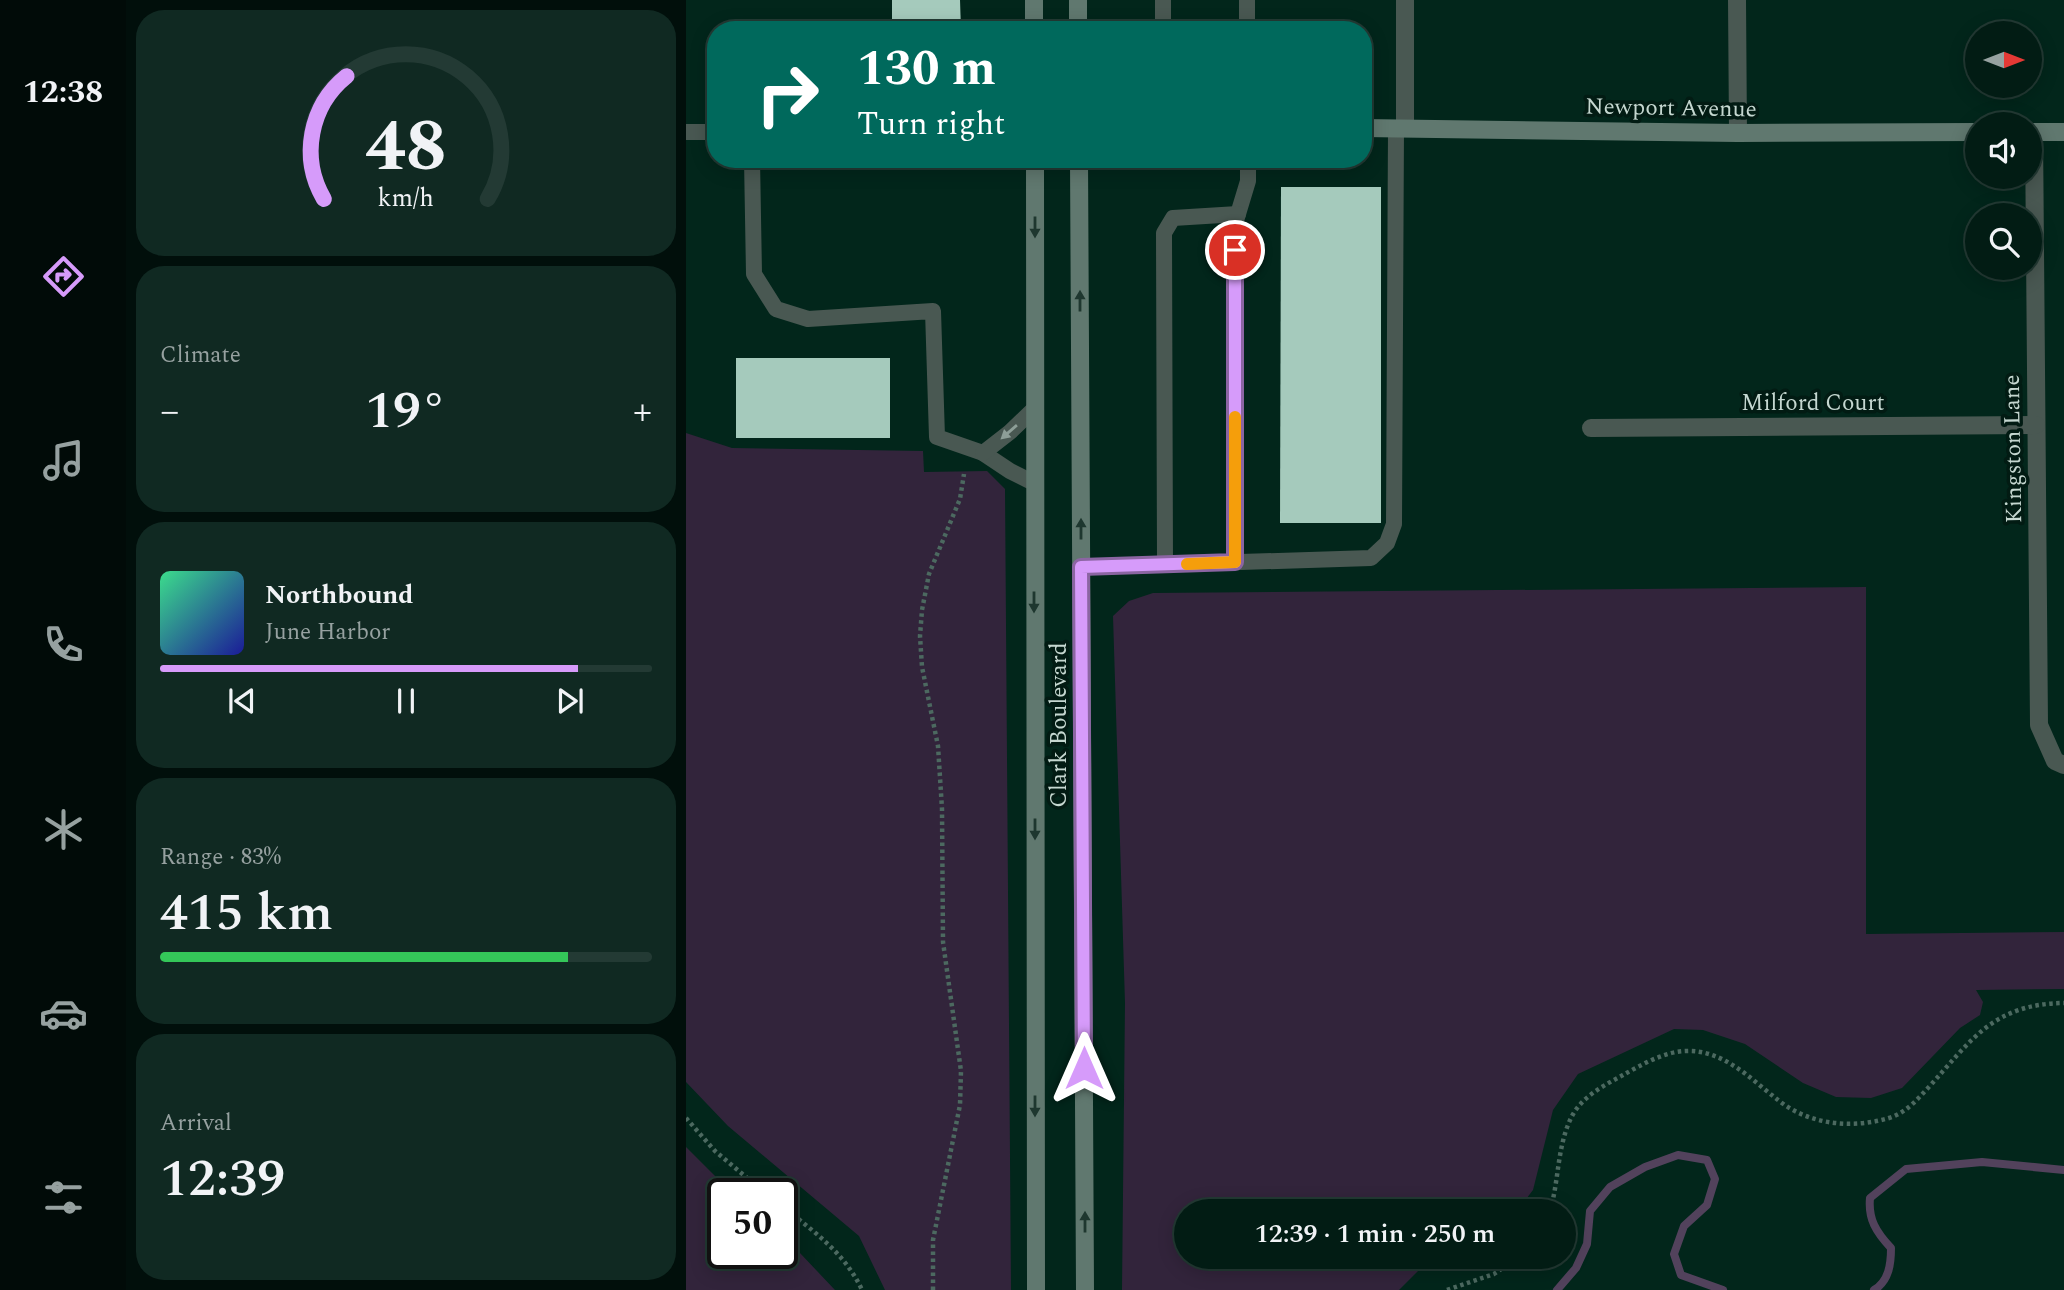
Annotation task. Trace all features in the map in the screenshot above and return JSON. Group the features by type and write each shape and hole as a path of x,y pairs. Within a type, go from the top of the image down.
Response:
{"main road":[{"path":"1034,0 1034,21"},
{"path":"1078,0 1078,21"},
{"name":"Newport Avenue","path":"1372,128 1738,133 1965,132"},
{"path":"2042,132 2064,132"},
{"name":"Clark Boulevard","path":"1035,168 1036,1290"},
{"name":"Clark Boulevard","path":"1079,168 1086,1290"}],"street":[{"path":"1400,128 1405,0"},
{"path":"1737,0 1738,133"},
{"name":"Kingston Lane","path":"2033,189 2039,725 2060,763"},
{"name":"Milford Court","path":"1591,428 2036,425"}],"lane":[{"path":"1163,0 1163,21"},
{"path":"1247,0 1247,21"},
{"path":"1081,567 1371,558 1388,543 1394,524 1400,128"},
{"path":"686,132 707,132"},
{"path":"752,168 754,274 776,309 808,319 933,312 937,437 983,453 1034,483"},
{"path":"1235,562 1235,224 1248,181 1248,168"},
{"path":"1165,565 1164,233 1173,218 1238,214"},
{"path":"983,453 1034,409"}],"path":[{"path":"933,1290 933,1240 960,1105 961,1071 943,942 943,809 938,746 922,667 920,636 929,574 960,499 964,474"},
{"path":"1554,1199 1565,1134 1576,1108 1598,1090 1657,1058 1687,1051 1713,1056 1747,1074 1779,1101 1804,1116 1831,1122 1865,1123 1903,1112 1965,1045 1991,1023 2029,1006 2064,1003"},
{"path":"686,1118 715,1151 747,1178"},
{"path":"798,1219 841,1255 862,1290"},
{"path":"1447,1290 1501,1269"}],"shaded area":[{"path":"686,433 732,448 923,451 924,472 987,471 1005,489 1011,1290 885,1290 859,1236 798,1185 798,1178 790,1178 728,1126 686,1082"},
{"path":"1866,587 1866,934 2064,932 2064,989 1976,990 1983,1002 1980,1015 1960,1028 1902,1088 1871,1098 1836,1097 1803,1083 1745,1044 1703,1030 1674,1029 1578,1074 1553,1110 1533,1190 1526,1199 1174,1199 1174,1269 1420,1269 1399,1290 1122,1290 1125,1003 1113,616 1129,601 1153,593"},
{"path":"686,1147 717,1178 707,1178 707,1269 798,1269 798,1251 835,1290 686,1290"}],"building":[{"path":"892,0 960,0 961,21 892,21"},
{"path":"1281,187 1381,187 1381,523 1280,523"},
{"path":"736,358 890,358 890,438 736,438"}],"waterway":[{"path":"1557,1290 1576,1268 1587,1244 1590,1211 1610,1187 1645,1167 1678,1155 1707,1160 1715,1179 1707,1205 1684,1226 1674,1254 1681,1275 1723,1290"},
{"path":"1874,1290 1886,1277 1891,1248 1874,1225 1870,1198 1906,1169 1982,1162 2064,1170"}],"slow traffic":[{"path":"1187,564 1235,562 1235,417"}],"route":[{"path":"1084,1068 1081,567 1235,562 1235,250"}]}
